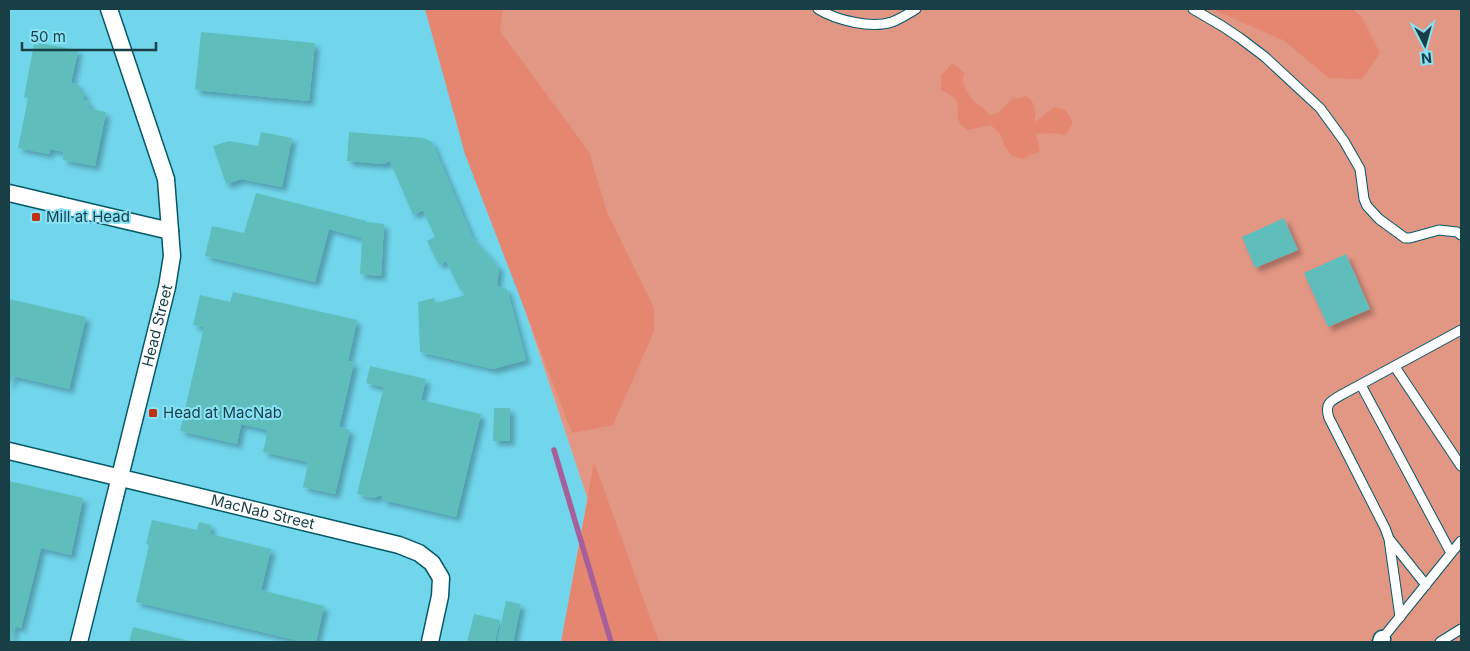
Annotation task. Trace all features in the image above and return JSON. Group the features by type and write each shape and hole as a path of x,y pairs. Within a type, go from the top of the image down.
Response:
{"street":[{"name":"Head Street","path":"79,642 167,286 172,256 166,179 109,9"},
{"path":"9,193 170,231"},
{"name":"MacNab Street","path":"9,451 399,545 419,553 432,563 441,578 440,596 430,642"}],"lane":[{"path":"818,9 840,18 871,24 883,24 902,18 916,9"},
{"path":"1193,9 1240,38 1265,57 1320,108 1344,141 1360,169 1364,199 1367,206 1379,219 1405,238 1440,230 1457,232 1461,236"},
{"path":"1400,617 1389,539 1326,411 1329,402 1461,330"},
{"path":"1395,367 1461,466"},
{"path":"1361,385 1451,554"},
{"path":"1389,539 1426,585"},
{"path":"1382,640 1461,541"},
{"path":"1440,642 1461,629"}],"shaded area":[{"path":"9,9 425,9 587,498 561,642 9,642"},
{"path":"425,9 1461,9 1461,642 635,642"},
{"path":"425,9 503,9 500,31 589,152 607,212 654,308 654,331 613,425 572,433 465,154"},
{"path":"1212,9 1353,9 1362,17 1380,53 1362,79 1329,78 1283,40"},
{"path":"952,63 965,73 962,80 970,97 989,115 998,113 1011,100 1026,96 1034,104 1035,122 1054,107 1066,110 1073,123 1066,135 1054,133 1036,134 1040,151 1022,159 1011,155 1004,145 1001,135 991,125 967,130 958,122 957,102 952,96 941,90 941,76"},
{"path":"594,462 659,642 561,642"}],"building":[{"path":"201,32 315,43 309,101 195,90"},
{"path":"39,43 78,50 71,83 79,85 79,91 85,92 83,100 89,101 88,108 106,112 95,166 63,160 64,152 50,149 49,154 18,148 28,98 24,97 34,44 38,45"},
{"path":"261,132 292,138 282,187 241,179 226,184 213,146 229,141 258,146"},
{"path":"349,132 423,138 432,142 472,237 499,268 497,286 507,289 526,360 493,369 420,352 418,302 434,298 436,303 465,295 462,289 460,290 446,261 439,265 427,241 435,237 423,210 413,215 390,161 383,164 347,161"},
{"path":"256,193 366,222 384,224 381,276 360,274 362,238 329,229 315,282 205,256 212,226 244,233"},
{"path":"1284,218 1298,250 1255,268 1242,237"},
{"path":"1346,254 1370,309 1328,327 1304,273"},
{"path":"233,292 357,320 348,361 354,362 339,427 350,430 335,494 303,487 308,462 263,452 268,430 241,424 237,444 180,431 204,327 193,325 200,295 230,302"},
{"path":"9,299 86,317 69,389 13,376 9,389"},
{"path":"370,366 426,379 421,400 481,414 456,517 388,501 384,502 381,495 373,498 357,494 383,390 383,387 366,383"},
{"path":"494,408 510,408 510,441 493,441"},
{"path":"9,481 83,498 71,555 41,548 21,628 15,626 11,642 9,642"},
{"path":"152,520 197,530 199,522 211,525 210,534 271,549 261,590 324,606 316,642 304,642 136,602 149,545 146,544"},
{"path":"506,601 521,604 513,642 497,642"},
{"path":"474,614 500,620 495,642 467,642"},
{"path":"133,627 193,642 129,642"}],"waterway":[{"path":"554,450 611,642"}],"place":[{"name":"Mill at Head","path":"36,217"},
{"name":"Head at MacNab","path":"153,413"}]}
